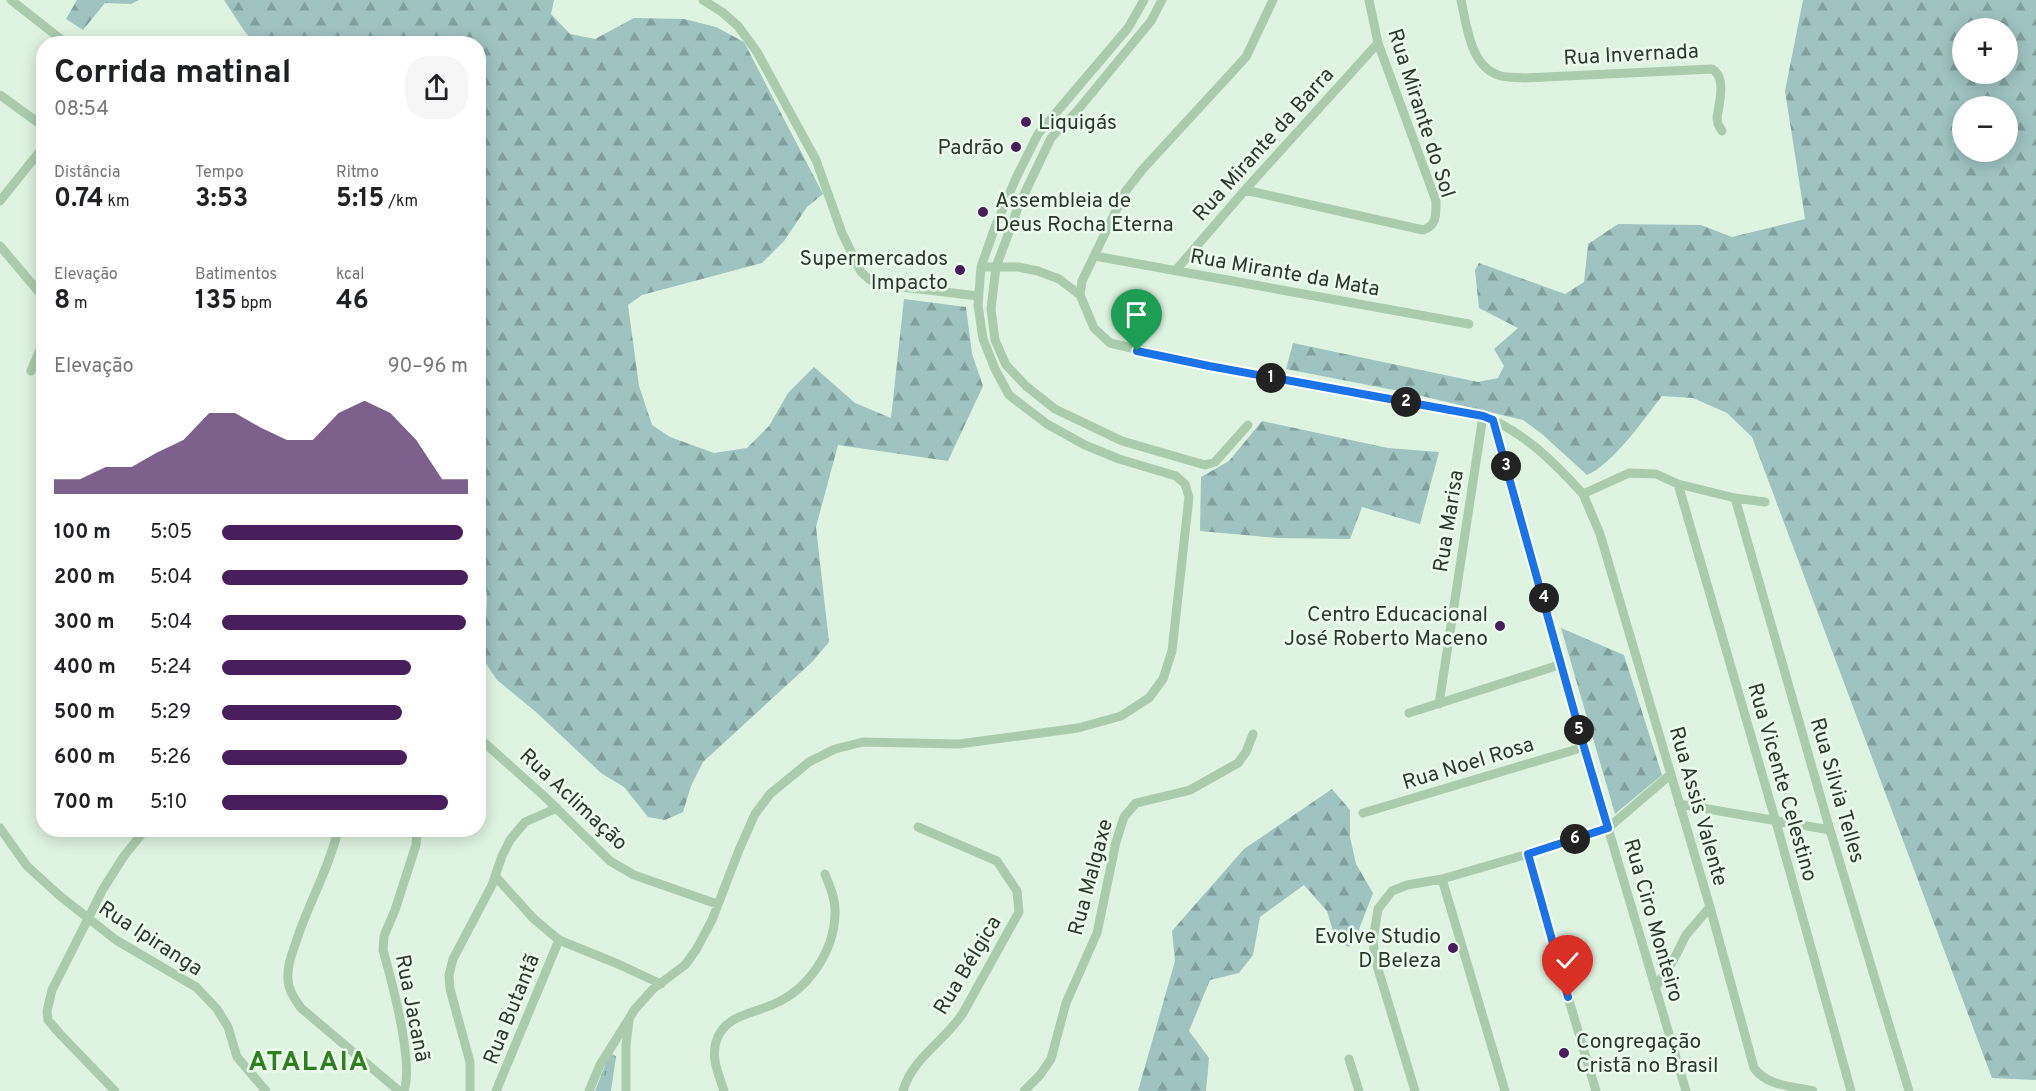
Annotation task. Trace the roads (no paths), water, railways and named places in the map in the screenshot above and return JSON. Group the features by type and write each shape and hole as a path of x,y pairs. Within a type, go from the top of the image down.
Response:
{"street":[{"path":"11,0 57,36"},
{"path":"703,0 738,26 757,52 816,160 842,232 861,272 870,280 886,285 978,296"},
{"path":"589,1091 600,1065 629,1017 653,989 685,965 696,950 712,920 755,814 770,794 809,762 849,744 863,742 959,744 1078,728 1121,716 1149,698 1163,679 1172,651 1178,610 1188,497 1185,484 1176,476 1119,459 1085,445 1047,423 1009,395 983,339 978,296 981,267 995,227 1038,134 1128,28 1144,0"},
{"path":"1162,0 1151,21 1077,111 1051,138 1019,205 996,267 991,309 996,340 1006,365 1026,386 1055,409 1122,441 1205,465 1215,462 1248,425"},
{"path":"981,267 1018,267 1038,271 1059,279 1080,295 1082,281 1125,192 1142,170 1246,57 1273,0"},
{"name":"Rua Mirante do Sol","path":"1245,190 1423,230 1430,228 1434,223 1436,201 1378,43 1369,0"},
{"name":"Rua Invernada","path":"1461,0 1474,54 1485,69 1502,77 1525,78 1708,67 1717,71 1721,78 1717,118 1722,131"},
{"name":"Rua Mirante da Barra","path":"1176,270 1378,43"},
{"path":"0,95 36,121"},
{"path":"0,201 36,156"},
{"path":"0,246 35,289"},
{"name":"Rua Mirante da Mata","path":"1095,256 1469,324"},
{"name":"Rua Assis Valente","path":"1080,295 1095,328 1110,343 1209,366 1483,416 1516,432 1556,465 1583,494 1600,534 1710,907 1754,1068 1768,1081 1813,1091"},
{"path":"31,371 36,359"},
{"path":"1047,423 1055,409"},
{"name":"Rua Marisa","path":"1439,704 1483,416"},
{"name":"Rua Ciro Monteiro","path":"1493,420 1584,747 1686,1091"},
{"path":"1583,494 1629,473 1656,474 1678,484 1735,498 1765,502"},
{"name":"Rua Vicente Celestino","path":"1678,484 1851,1091"},
{"name":"Rua Silvia Telles","path":"1735,498 1830,830 1909,1091"},
{"path":"1409,713 1562,664"},
{"name":"Rua Malgaxe","path":"1024,1091 1040,1075 1051,1059 1066,1003 1097,933 1116,842 1124,818 1136,803 1190,790 1238,764 1246,752 1252,734"},
{"name":"Rua Aclimação","path":"486,743 610,861 634,875 717,904"},
{"name":"Rua Noel Rosa","path":"1363,813 1584,747"},
{"path":"1608,828 1671,774"},
{"path":"1679,804 1830,830"},
{"path":"471,1091 470,1062 450,989 449,975 453,959 495,876 510,840 525,822 556,808"},
{"name":"Rua Bélgica","path":"903,1091 912,1068 963,1014 1019,912 1017,891 997,861 918,827"},
{"name":"Rua Ipiranga","path":"0,828 39,879 87,918 116,940 196,987 217,1009 228,1027 237,1057 266,1091"},
{"name":"Rua Ciro Monteiro","path":"1415,1091 1375,959 1373,940 1378,909 1392,891 1407,885 1442,879 1608,828"},
{"path":"115,1091 48,1020 47,1011 50,995 87,918 124,856 139,837"},
{"path":"336,837 333,852 301,926 290,960 288,979 291,994 301,1008 399,1091"},
{"name":"Rua Jacanã","path":"404,1091 407,1081 407,1059 383,950 384,936 395,910 417,837"},
{"path":"1528,854 1596,1091"},
{"path":"724,1091 714,1052 722,1030 737,1017 775,1004 791,995 811,977 824,955 832,936 835,914 834,897 825,874"},
{"path":"495,876 534,919 559,940 661,984"},
{"path":"1442,879 1505,1091"},
{"path":"1655,988 1686,935 1710,907"},
{"name":"Rua Butantã","path":"496,1091 559,940"},
{"path":"626,1091 626,1045 629,1017"},
{"path":"1350,1059 1359,1091"}],"place":[{"name":"Liquigás","path":"1026,122"},
{"name":"Padrão","path":"1016,147"},
{"name":"Assembleia de Deus Rocha Eterna","path":"983,212"},
{"name":"Supermercados Impacto","path":"960,270"},
{"name":"Centro Educacional José Roberto Maceno","path":"1500,626"},
{"name":"Evolve Studio D Beleza","path":"1453,948"},
{"name":"Congregação Cristã no Brasil","path":"1564,1053"}],"district":[{"name":"ATALAIA","path":"309,1061"}]}
